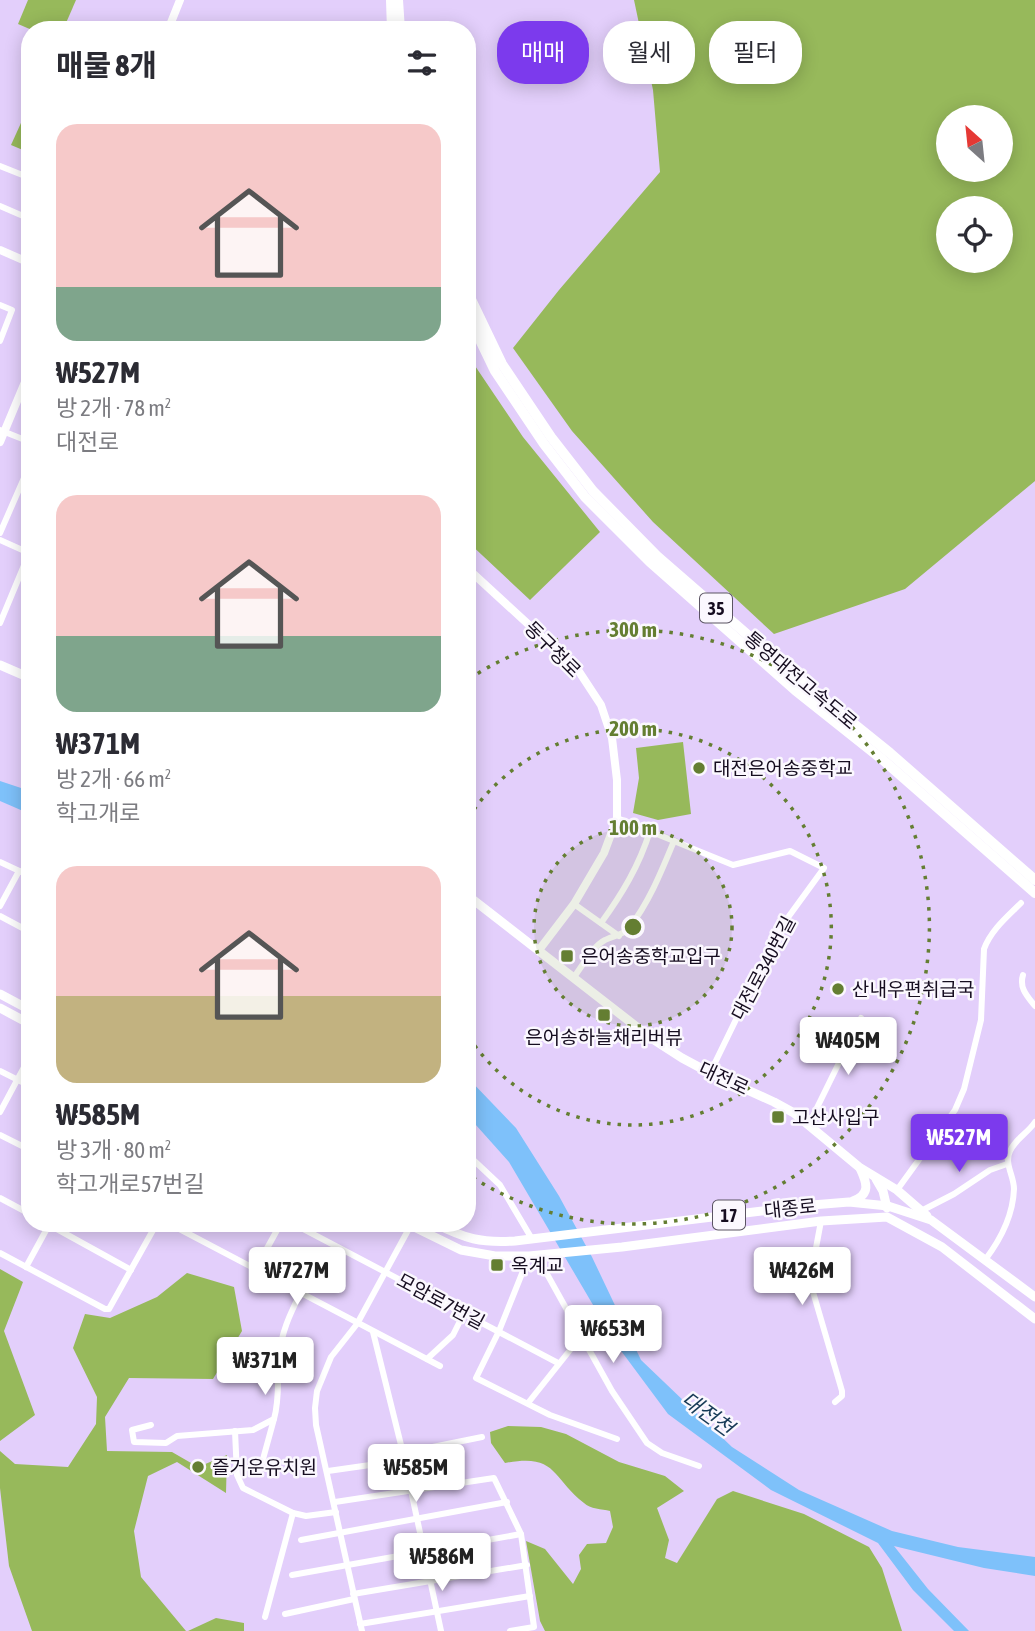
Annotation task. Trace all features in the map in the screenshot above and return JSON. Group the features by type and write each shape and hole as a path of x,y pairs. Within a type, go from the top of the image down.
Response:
{"highway":[{"path":"391,0 395,21"},
{"path":"396,21 398,0"},
{"name":"통영대전고속도로","path":"476,310 502,364 551,438 593,491 678,574 803,683 890,753 1027,877 1035,893"},
{"name":"통영대전고속도로","path":"476,332 495,371 544,444 585,497 650,562 795,690 1027,877"}],"main road":[{"path":"172,21 180,0"},
{"path":"0,250 21,259"},
{"path":"0,442 2,431 21,390"},
{"name":"동구청로","path":"476,576 578,670 601,705 612,738 617,779 617,818 604,853 574,904 539,950"},
{"path":"0,665 21,674"},
{"name":"대전로","path":"476,902 651,1038 710,1073 774,1102 809,1125 859,1167 897,1190 931,1220"},
{"path":"0,994 21,1005"},
{"path":"0,1008 21,1019"},
{"path":"849,1202 862,1198 866,1192 867,1183 859,1167"},
{"path":"875,1176 888,1206 887,1217 942,1247 1035,1319"},
{"name":"대종로","path":"533,1238 849,1202 888,1206"},
{"name":"17","path":"888,1206 931,1220 985,1260 1032,1290"},
{"name":"대종로","path":"533,1256 821,1221 887,1217"},
{"name":"17","path":"426,1232 461,1250 495,1256 533,1256"},
{"name":"17","path":"452,1232 483,1242 533,1238"}],"street":[{"path":"0,166 21,174"},
{"path":"0,206 21,215"},
{"path":"0,305 12,310 0,341"},
{"path":"2,431 21,438"},
{"path":"0,533 21,485"},
{"path":"0,540 21,549"},
{"path":"0,623 21,572"},
{"path":"574,977 599,944 619,936 628,928 657,880 674,841 617,818"},
{"path":"601,923 628,884 650,831"},
{"name":"대전로340번길","path":"674,841 733,865 790,850 824,868 781,927 710,1073"},
{"path":"0,862 19,872 0,906"},
{"path":"897,1190 955,1110 960,1099 981,1020 984,949 987,940 999,925 1021,903"},
{"path":"574,904 619,936"},
{"path":"0,916 21,927"},
{"path":"1023,975 1021,982 1024,993 1035,1006"},
{"path":"809,1125 861,1018"},
{"path":"0,1071 21,1082"},
{"path":"0,1112 21,1073"},
{"path":"985,1260 1008,1223 1014,1187 1007,1164 1008,1153 1019,1136 1035,1122"},
{"path":"0,1135 21,1146"},
{"path":"476,1162 500,1185 533,1238"},
{"path":"921,1210 954,1194 989,1170 1007,1164"},
{"path":"0,1198 21,1209"},
{"name":"대종로","path":"821,1221 813,1264 813,1292 842,1391 842,1396 835,1402"},
{"path":"26,1267 44,1232"},
{"path":"62,1232 131,1270"},
{"path":"0,1253 105,1309 110,1307 152,1232"},
{"path":"185,1232 440,1366"},
{"path":"255,1269 276,1232"},
{"name":"모암로7번길","path":"309,1232 558,1363"},
{"path":"406,1232 357,1324 331,1357 317,1391 315,1408 316,1425 361,1628 530,1596"},
{"path":"533,1256 476,1378 550,1415 618,1439"},
{"path":"533,1256 582,1335 612,1391 647,1443 662,1452 699,1465"},
{"path":"260,1471 278,1405 279,1357 285,1324 300,1294"},
{"path":"427,1359 453,1335 464,1313"},
{"path":"373,1332 404,1456 441,1631"},
{"path":"528,1403 582,1335"},
{"path":"151,1425 132,1430 134,1442 166,1443 177,1436 253,1430 274,1419"},
{"path":"235,1431 237,1475 243,1488 293,1513 306,1516 337,1512"},
{"path":"328,1471 482,1437"},
{"path":"335,1502 494,1478 521,1534 534,1628 510,1631"},
{"path":"301,1540 507,1502"},
{"path":"265,1616 293,1513"},
{"path":"292,1575 346,1563 521,1534"},
{"path":"285,1614 430,1581 527,1565"}],"green space":[{"path":"28,0 76,0 67,21 21,21 21,25 18,24"},
{"path":"634,0 1035,0 1035,481 905,589 774,634 653,522 572,431 513,348 660,172 652,84 695,84 695,21 638,21"},
{"path":"21,123 21,149 11,145"},
{"path":"476,367 523,437 600,532 530,600 476,549"},
{"path":"683,742 691,814 658,820 633,813 639,778 636,748"},
{"path":"0,1269 23,1282 4,1331 35,1415 0,1441"},
{"path":"187,1273 234,1287 242,1331 213,1379 129,1378 105,1417 107,1451 172,1452 198,1467 227,1455 226,1493 177,1462 148,1476 134,1531 141,1577 186,1631 32,1631 9,1566 0,1488 0,1451 15,1464 68,1467 96,1424 97,1397 73,1348 85,1314 110,1318 157,1297"},
{"path":"508,1426 541,1427 566,1434 619,1462 665,1476 684,1491 657,1508 669,1540 665,1558 677,1563 717,1499 733,1491 804,1514 869,1547 882,1568 902,1631 545,1631 540,1621 526,1541 545,1549 573,1584 581,1569 579,1555 587,1544 606,1543 613,1527 610,1511 587,1505 544,1464 535,1461 505,1463 491,1443 490,1432"},
{"path":"216,1618 244,1623 244,1631 188,1631"}],"water":[{"path":"0,781 21,788 21,810 0,801"},
{"path":"476,1086 516,1128 559,1196 592,1257 641,1360 732,1447 799,1490 892,1531 958,1547 1035,1557 1035,1576 984,1568 894,1546 928,1589 969,1631 954,1631 913,1590 878,1543 771,1490 668,1414 616,1344 509,1162 476,1125"}],"place":[{"name":"대전은어송중학교","path":"699,768"},
{"name":"은어송중학교입구","path":"567,956"},
{"name":"산내우편취급국","path":"838,989"},
{"name":"은어송하늘채리버뷰","path":"604,1015"},
{"name":"고산사입구","path":"778,1117"},
{"name":"옥계교","path":"497,1265"},
{"name":"즐거운유치원","path":"198,1467"}],"water label":[{"name":"대전천","path":"708,1413"}]}
